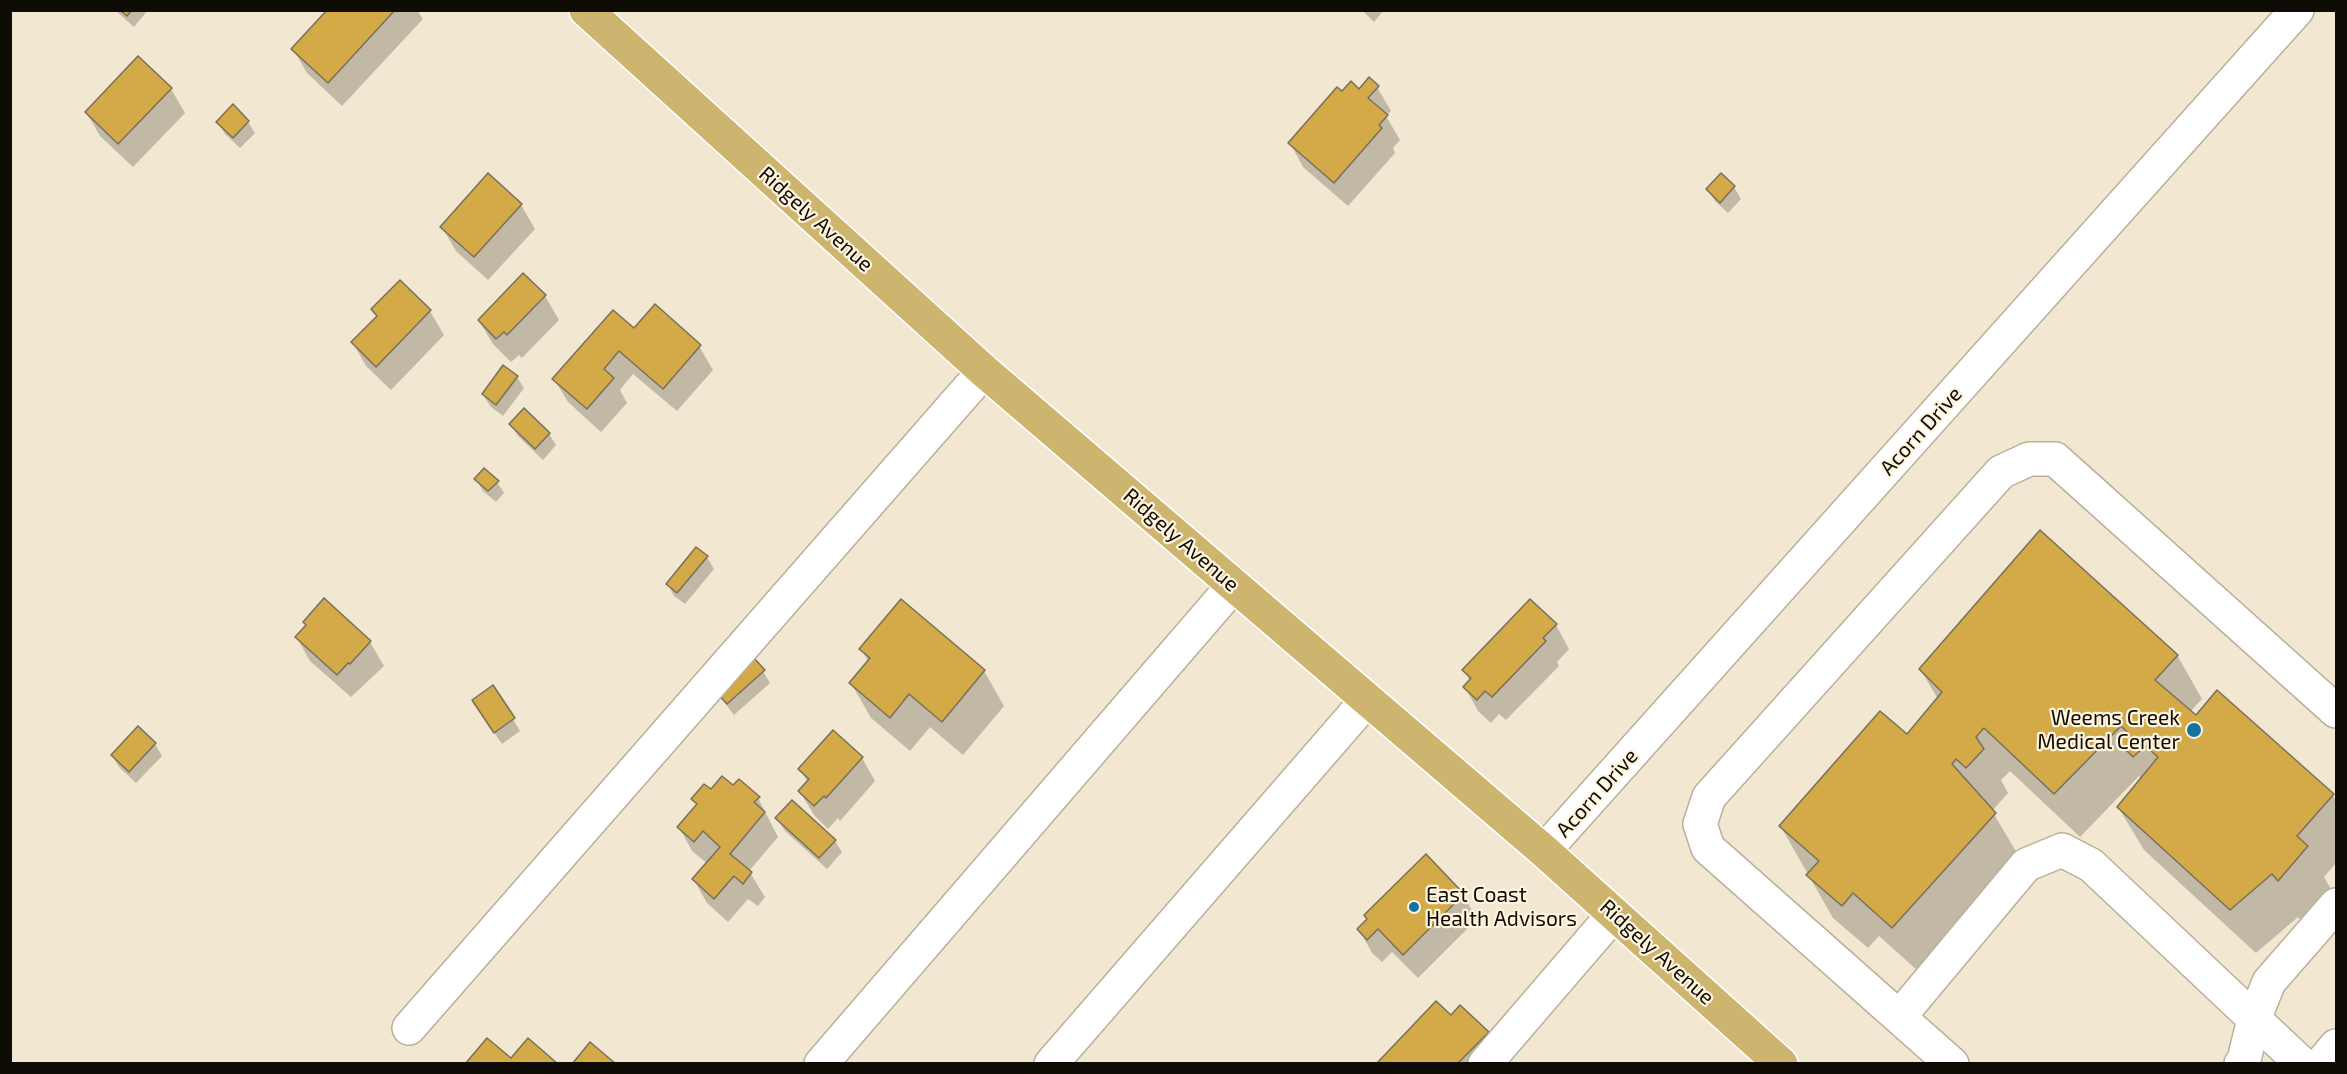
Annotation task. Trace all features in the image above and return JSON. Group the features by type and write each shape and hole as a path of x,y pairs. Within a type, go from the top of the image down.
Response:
{"main road":[{"name":"Ridgely Avenue","path":"586,10 984,371 1544,851 1781,1064"}],"street":[{"name":"Acorn Drive","path":"1544,851 2297,10"},
{"path":"409,1029 984,371"},
{"path":"1952,1064 1708,848 1700,824 1709,797 2001,472 2029,459 2055,459 2337,711"},
{"path":"820,1064 1233,586"},
{"path":"1051,1064 1367,700"},
{"path":"1900,1016 2026,865 2062,850 2091,865 2302,1064"},
{"path":"2241,1064 2244,1060 2253,1019 2269,982 2337,905"},
{"path":"1485,1064 1614,914"},
{"path":"2321,1064 2337,1046"}],"building":[{"path":"120,10 132,10 127,16"},
{"path":"327,10 395,10 328,83 291,49"},
{"path":"138,56 172,88 118,144 85,112"},
{"path":"1369,77 1379,86 1368,98 1388,115 1379,125 1382,128 1334,183 1288,143 1337,87 1342,91 1351,81 1359,89"},
{"path":"233,104 249,121 233,138 216,122"},
{"path":"488,173 522,204 474,257 440,227"},
{"path":"1721,173 1735,186 1720,203 1706,189"},
{"path":"523,273 546,295 507,335 504,332 496,339 478,320"},
{"path":"400,280 431,310 376,367 351,342 377,316 371,309"},
{"path":"655,304 701,345 663,389 619,351 604,369 614,378 587,409 552,379 613,310 634,328"},
{"path":"503,365 518,376 496,405 482,394"},
{"path":"524,408 550,433 535,449 509,424"},
{"path":"484,468 499,481 488,491 474,479"},
{"name":"Weems Creek Medical Center","path":"2040,530 2178,655 2155,680 2196,715 2217,690 2334,794 2297,836 2308,846 2278,881 2272,874 2230,910 2117,807 2158,757 2145,746 2133,757 2118,742 2127,732 2121,726 2054,794 1984,728 1976,737 1984,749 1966,768 1956,759 1952,764 1996,813 1892,928 1853,893 1842,906 1806,875 1819,861 1779,826 1880,711 1907,734 1942,692 1919,669"},
{"path":"696,547 708,556 677,593 666,584"},
{"path":"324,598 371,641 337,675 295,637 306,625 303,622"},
{"path":"901,599 985,670 942,722 909,694 890,718 849,683 870,658 859,649"},
{"path":"1530,599 1557,624 1543,638 1546,641 1492,697 1485,691 1477,700 1463,687 1471,678 1462,670"},
{"path":"752,656 765,670 727,704 714,690"},
{"path":"493,685 515,718 494,733 472,700"},
{"path":"138,726 156,743 129,772 111,755"},
{"path":"833,730 863,757 826,798 824,796 814,806 798,791 809,779 798,769"},
{"path":"722,776 733,785 739,779 760,797 754,802 765,812 730,854 752,872 743,884 734,876 714,899 692,879 720,847 703,831 694,842 677,827 697,804 691,799 704,784 711,789"},
{"path":"792,800 836,840 819,858 775,818"},
{"path":"1426,854 1464,894 1403,955 1378,929 1367,940 1357,929 1367,919 1364,915"},
{"path":"1436,1001 1451,1015 1460,1005 1489,1032 1457,1064 1376,1064"},
{"path":"487,1038 511,1058 528,1038 558,1064 465,1064"},
{"path":"590,1042 616,1064 572,1064"}],"place":[{"name":"Weems Creek Medical Center","path":"2194,730"},
{"name":"East Coast Health Advisors","path":"1414,907"}]}
